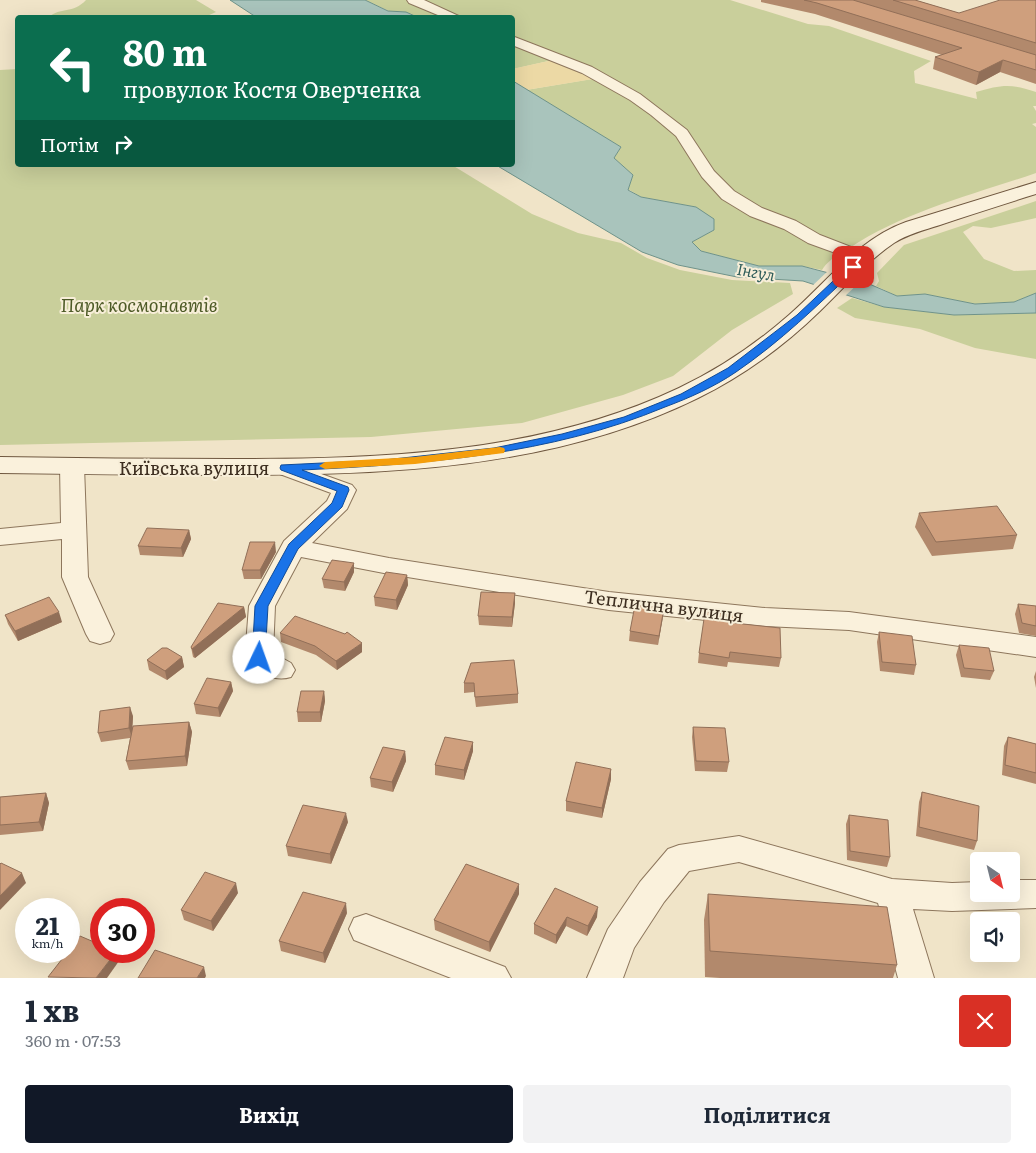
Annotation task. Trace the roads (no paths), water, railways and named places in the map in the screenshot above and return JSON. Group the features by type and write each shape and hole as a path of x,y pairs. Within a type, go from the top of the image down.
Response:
{"street":[{"path":"413,0 450,15"},
{"path":"515,41 587,70 635,97 682,133 708,174 728,195 756,212 790,225 858,262"},
{"name":"Київська вулиця","path":"0,465 285,468 384,463 494,451 563,437 628,419 684,396 732,370 808,310 858,262 890,236 912,227 1036,188"},
{"path":"72,466 75,577 100,634"},
{"path":"280,670 259,658 262,606 294,547 338,504 344,490 285,468"},
{"path":"0,537 74,530"},
{"name":"Теплична вулиця","path":"294,547 389,566 609,600 765,617 849,621 1036,648"},
{"path":"605,978 620,940 652,892 679,859 739,848 892,893 952,897 1036,894"},
{"path":"892,893 916,978"},
{"path":"366,929 493,978"}],"water":[{"path":"230,0 365,0 388,11 406,12 413,15 253,15"},
{"name":"Інгул","path":"515,82 621,147 614,158 633,175 628,190 641,197 696,207 714,219 714,230 692,242 701,251 759,266 802,266 867,283 897,296 925,294 975,304 1014,302 1036,293 1036,313 954,315 884,307 803,281 737,277 678,265 642,252 499,167 515,167"}],"park label":[{"name":"Парк космонавтів","path":"139,304"}]}
